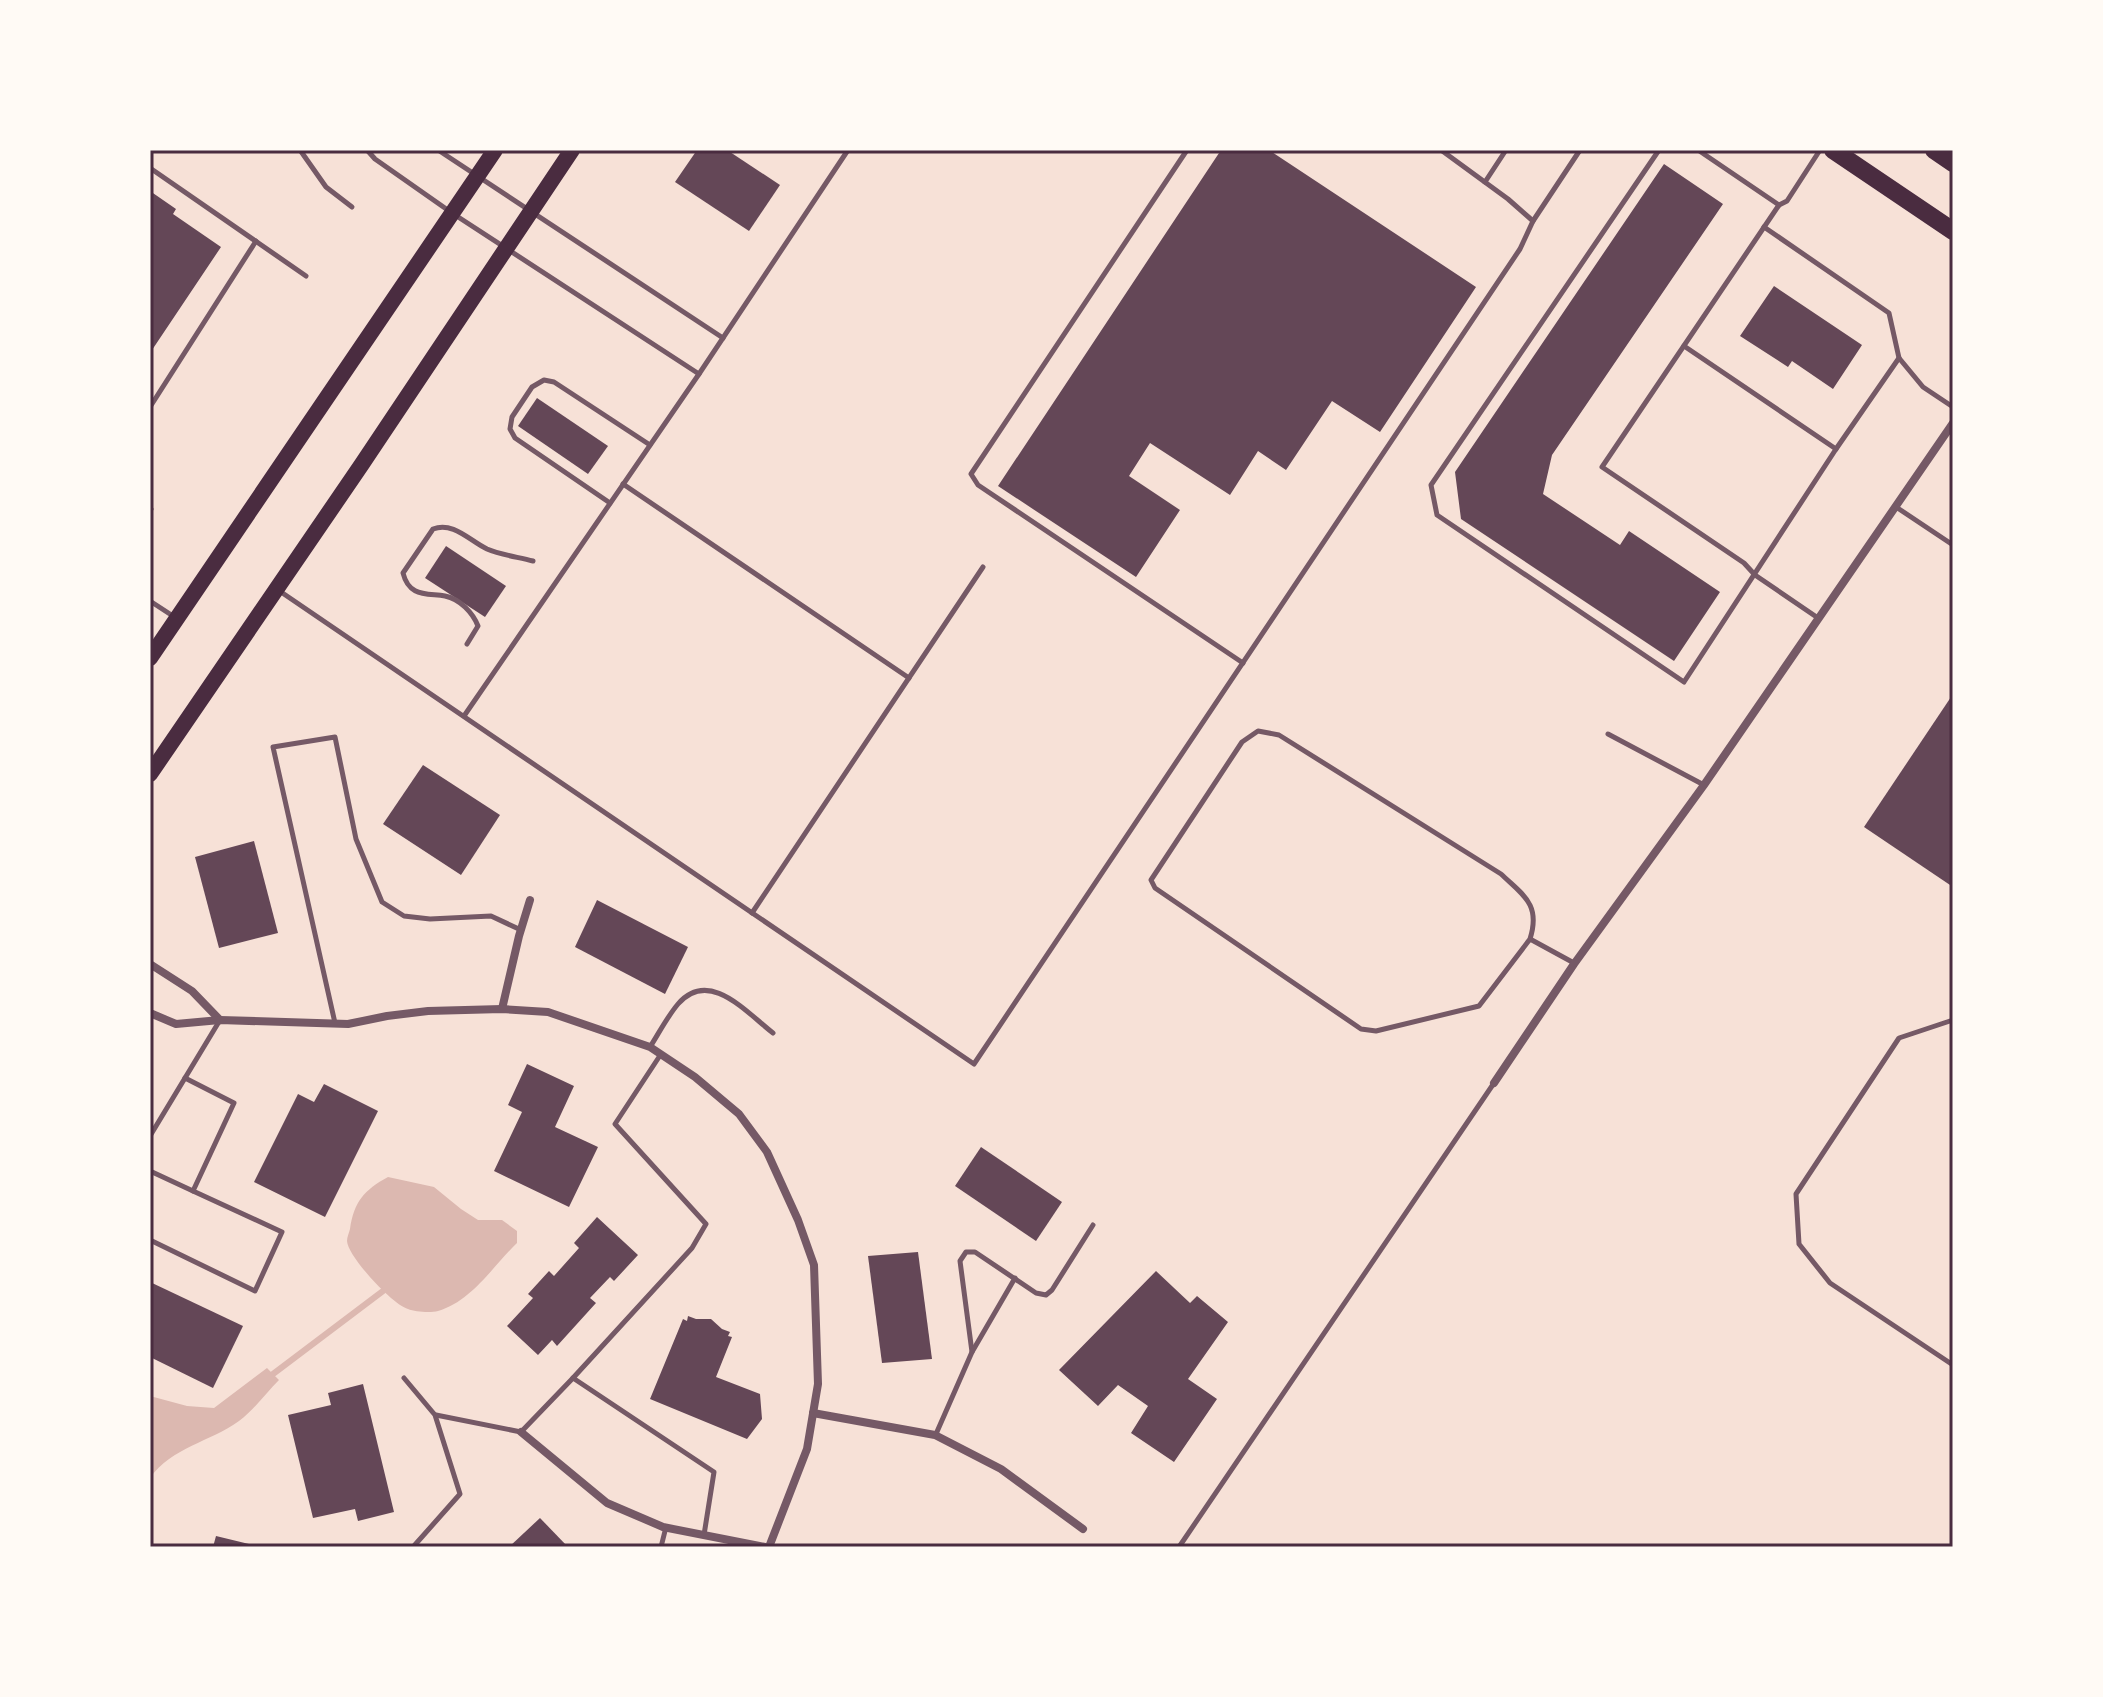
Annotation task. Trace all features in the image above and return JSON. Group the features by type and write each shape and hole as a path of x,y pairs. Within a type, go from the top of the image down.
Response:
{"main road":[{"path":"150,658 495,150"},
{"path":"150,774 572,150"},
{"path":"1833,150 1953,231"},
{"path":"1934,150 1953,163"}],"street":[{"path":"1494,1083 1953,423"},
{"path":"502,1009 530,900"},
{"path":"150,964 192,991 220,1020"},
{"path":"150,1013 176,1024 220,1020 348,1024 428,1011 502,1009 548,1012 650,1047 695,1077 739,1114 767,1152 798,1220 814,1265 818,1384 807,1449 767,1547 666,1527 607,1503 521,1432"},
{"path":"813,1413 935,1435 1001,1469 1083,1529"}],"lane":[{"path":"300,150 326,187 352,207"},
{"path":"367,150 375,159 452,213 699,374"},
{"path":"438,150 723,338"},
{"path":"464,716 699,374 848,150"},
{"path":"1187,150 971,474 978,485 1243,663"},
{"path":"1441,150 1533,221"},
{"path":"1485,182 1506,150"},
{"path":"276,588 974,1064 1520,249 1533,221 1580,150"},
{"path":"1659,150 1431,485 1437,515 1684,682 1899,358"},
{"path":"1698,150 1779,205"},
{"path":"1818,618 1755,575 1744,563 1602,467 1779,205 1787,201 1820,150"},
{"path":"150,168 306,276"},
{"path":"1764,227 1889,313 1899,358 1923,387 1953,407"},
{"path":"150,407 256,241"},
{"path":"1684,346 1836,449"},
{"path":"610,503 515,438 510,429 512,417 532,387 544,380 554,382 650,445"},
{"path":"623,484 909,678"},
{"path":"1895,507 1953,545"},
{"path":"467,644 478,626 474,615 447,596 420,594 405,584 403,573 433,529 440,526 451,528 489,550 533,561"},
{"path":"752,913 983,567"},
{"path":"150,601 177,619"},
{"path":"1258,731 1279,735 1501,874 1531,902 1535,926 1530,939 1479,1006 1376,1031 1361,1029 1155,888 1151,880 1242,742 1258,731"},
{"path":"1608,734 1704,785"},
{"path":"335,1023 273,747 335,737 356,839 382,902 404,916 430,919 491,916 521,930"},
{"path":"1530,939 1574,964"},
{"path":"650,1047 678,1004 692,992 704,989 718,992 773,1033"},
{"path":"150,1136 220,1020"},
{"path":"1953,1020 1899,1038 1796,1194 1799,1244 1830,1283 1953,1365"},
{"path":"435,1415 521,1432 692,1248 706,1224 615,1124 661,1054"},
{"path":"185,1078 234,1103 193,1191"},
{"path":"1179,1547 1494,1083"},
{"path":"150,1171 282,1232 255,1291 150,1240"},
{"path":"972,1352 960,1261 966,1252 975,1252 1036,1293 1046,1295 1093,1225"},
{"path":"935,1435 972,1352 1015,1278"},
{"path":"404,1378 435,1415 460,1494 413,1547"},
{"path":"573,1378 714,1472 704,1535"},
{"path":"661,1547 666,1527"}],"shaded area":[{"path":"388,1177 434,1187 478,1220 502,1220 517,1231 517,1243 472,1291 450,1306 427,1312 401,1306 363,1268 347,1241 354,1211 362,1198"},
{"path":"267,1368 279,1380 250,1412 228,1428 169,1459 150,1478 150,1396 187,1406 214,1408"}],"building":[{"path":"697,150 727,150 780,185 749,231 675,182"},
{"path":"1221,150 1269,150 1476,287 1380,432 1332,401 1286,470 1258,451 1230,495 1150,443 1129,476 1180,510 1136,577 998,486"},
{"path":"1664,164 1723,204 1552,455 1543,494 1620,545 1629,531 1720,592 1674,661 1461,519 1455,472"},
{"path":"150,191 176,209 173,214 221,247 150,353"},
{"path":"1774,286 1862,345 1833,389 1792,361 1788,367 1740,336"},
{"path":"537,398 608,446 588,474 518,426"},
{"path":"446,546 506,586 485,617 425,578"},
{"path":"1953,694 1953,887 1864,827"},
{"path":"423,765 500,815 461,875 383,824"},
{"path":"254,841 278,933 219,948 195,857"},
{"path":"597,900 688,947 665,994 575,947"},
{"path":"527,1064 574,1086 555,1127 598,1147 569,1207 494,1171 522,1112 508,1105"},
{"path":"324,1084 378,1111 325,1217 254,1182 298,1094 314,1102"},
{"path":"981,1147 1062,1202 1036,1241 955,1186"},
{"path":"597,1217 638,1255 614,1281 610,1277 590,1298 596,1303 557,1346 552,1340 538,1355 507,1326 533,1298 528,1294 549,1271 554,1276 579,1248 574,1243"},
{"path":"918,1252 932,1359 882,1363 868,1256"},
{"path":"1156,1271 1190,1303 1197,1296 1228,1322 1188,1379 1217,1399 1174,1462 1131,1433 1148,1406 1118,1385 1098,1406 1059,1370"},
{"path":"150,1282 243,1326 213,1388 150,1357"},
{"path":"688,1316 711,1319 730,1332 728,1336 732,1337 716,1377 760,1394 762,1419 747,1439 650,1399 683,1319 687,1321"},
{"path":"363,1384 394,1512 358,1521 355,1509 313,1518 288,1415 331,1405 328,1393"},
{"path":"540,1518 568,1547 509,1547"},
{"path":"216,1536 249,1544 249,1547 213,1547"}],"waterway":[{"path":"273,1374 383,1291"}]}
